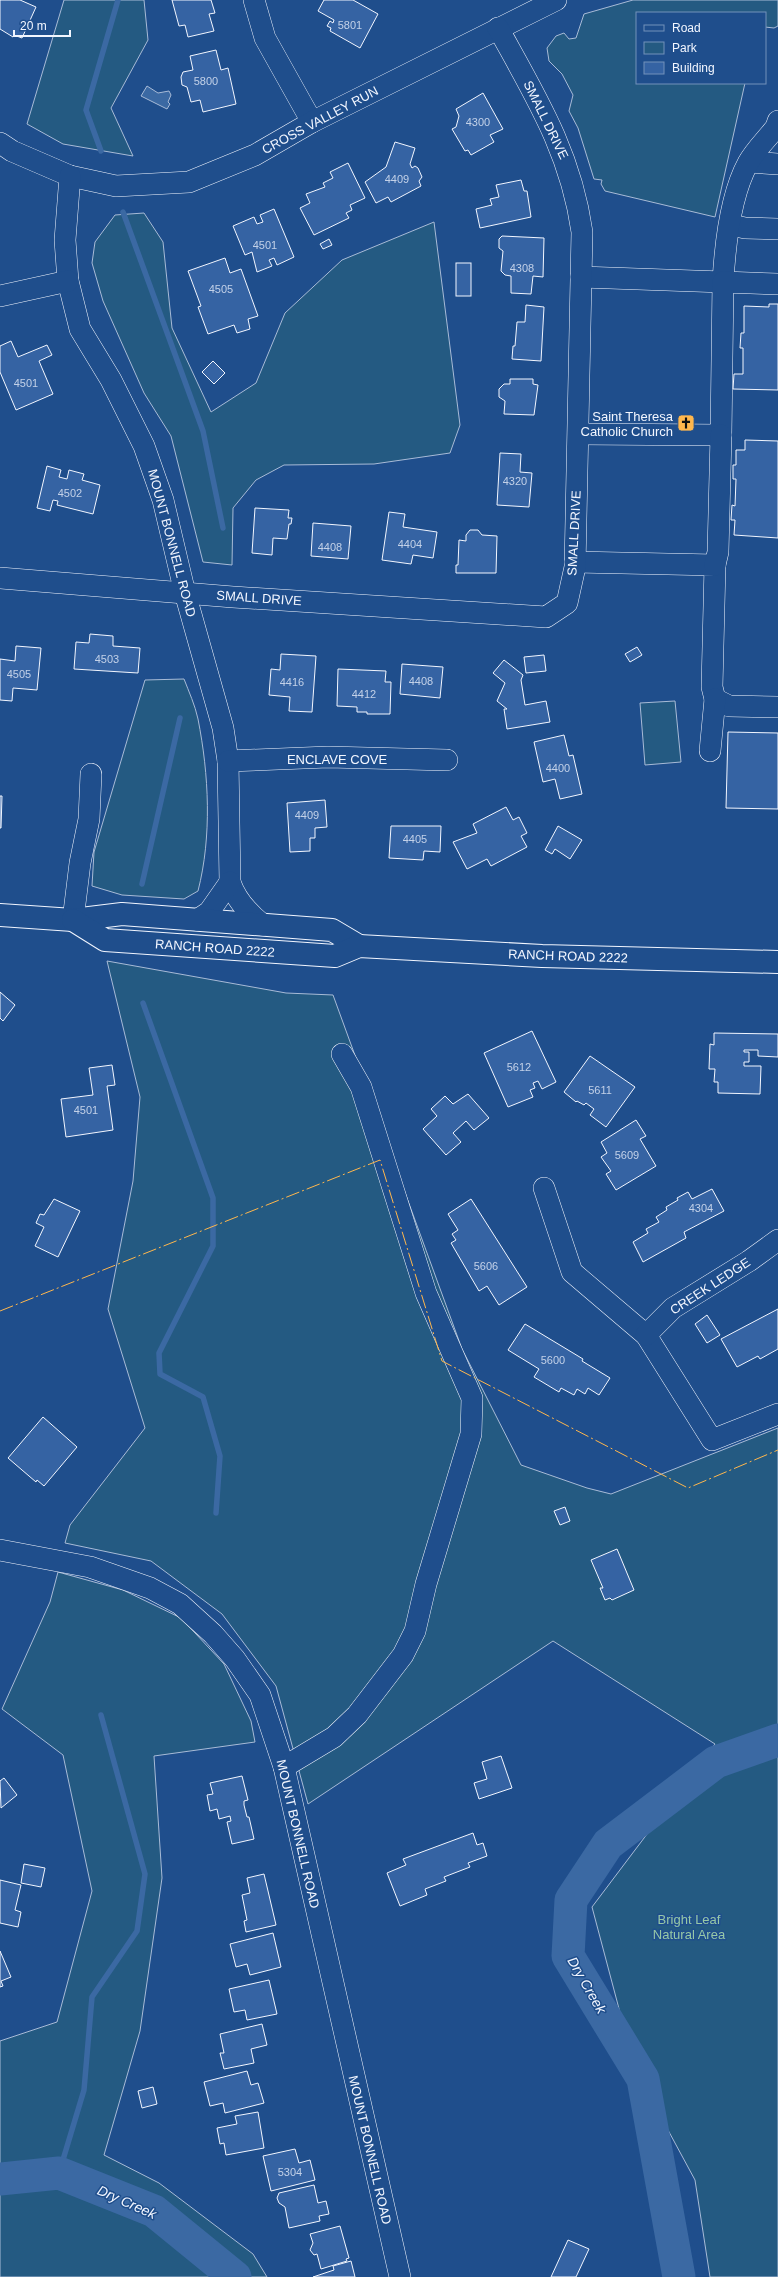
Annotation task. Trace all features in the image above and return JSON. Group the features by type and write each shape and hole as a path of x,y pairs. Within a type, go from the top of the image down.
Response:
{"main road":[{"name":"RANCH ROAD 2222","path":"0,914 73,920 122,914 332,930 359,946"},
{"name":"RANCH ROAD 2222","path":"73,920 105,940 335,956 359,946 542,956 778,962"}],"street":[{"path":"254,0 265,38 312,122"},
{"name":"CROSS VALLEY RUN","path":"70,176 116,186 189,182 255,155 312,122 556,0"},
{"name":"SMALL DRIVE","path":"0,578 185,593 546,617 567,604 575,562 579,434 582,232 578,207 568,168 551,126 498,28"},
{"path":"710,751 715,699 712,687 715,565 718,552 723,282 725,251 731,224 736,188 749,162 776,127 778,121"},
{"path":"0,143 12,151 70,176"},
{"path":"749,162 778,164"},
{"name":"MOUNT BONNELL ROAD","path":"70,176 65,240 68,281 80,330 110,380 144,446 163,500 185,593 223,728 228,761 230,882 234,893 245,910 263,925"},
{"path":"731,224 745,228 778,229"},
{"path":"581,277 778,284"},
{"path":"0,296 68,281"},
{"path":"579,434 721,435"},
{"path":"575,562 715,565"},
{"path":"715,699 729,706 778,707"},
{"name":"ENCLAVE COVE","path":"228,761 328,757 446,760"},
{"path":"73,920 80,863 89,819 91,774"},
{"path":"197,920 209,912 230,882"},
{"path":"284,1767 334,1737 357,1715 403,1655 415,1631 426,1584 471,1434 472,1398 426,1292 362,1087 342,1054"},
{"path":"544,1188 572,1272 646,1335 712,1440 778,1414"},
{"name":"CREEK LEDGE","path":"646,1335 673,1308 749,1261 778,1240"},
{"name":"MOUNT BONNELL ROAD","path":"0,1550 90,1567 150,1588 180,1604 213,1634 235,1659 260,1695 284,1767 400,2277"}],"green space":[{"path":"64,0 144,0 148,40 111,108 133,156 63,144 27,124"},
{"path":"633,0 778,0 778,26 774,28 766,27 766,12 636,12 636,84 745,84 715,217 605,191 601,184 602,180 594,179 578,128 569,111 573,95 562,74 549,61 547,48 556,36 564,33 569,39 576,38 584,14"},
{"path":"144,213 163,242 172,328 211,412 256,383 285,313 342,260 434,222 460,425 450,453 374,464 284,465 256,480 233,508 232,565 203,562 171,436 144,393 103,301 92,263 95,242 115,215"},
{"path":"184,679 198,719 207,784 207,827 198,891 184,899 122,895 92,886 94,852 145,680"},
{"path":"675,701 681,762 645,765 640,703"},
{"name":"Bright Leaf Natural Area","path":"107,961 286,993 333,995 462,1349 521,1465 587,1488 611,1494 778,1428 778,2277 710,2277 695,2180 635,2069 592,1907 715,1744 553,1641 308,1804 276,1686 222,1614 151,1561 65,1543 70,1525 145,1428 108,1309 133,1181 140,1097"},
{"path":"58,1572 123,1590 181,1618 224,1664 251,1721 255,1742 154,1756 162,1878 140,2031 104,2155 159,2183 253,2254 267,2277 0,2277 0,2041 57,2022 92,1891 63,1755 2,1709 50,1602"}],"shaded area":[{"path":"147,86 158,93 169,91 171,95 168,102 170,104 167,109 141,96"}],"building":[{"path":"0,0 20,0 36,7 22,38 14,35 13,37 0,29"},
{"path":"172,0 211,0 215,13 209,14 214,31 188,37 185,25 179,26"},
{"path":"324,0 353,0 378,14 360,48 330,31 331,28 327,26 330,21 333,23 334,20 318,11"},
{"path":"216,50 221,70 228,68 236,104 203,112 200,100 191,102 187,87 182,85 181,77 183,72 193,70 190,56"},
{"path":"483,93 503,129 490,135 494,142 471,155 468,150 465,151 452,129 456,127 459,116 456,109"},
{"path":"395,142 415,148 410,164 412,168 415,166 418,168 422,177 419,181 421,186 391,202 388,197 376,203 365,182 386,167"},
{"path":"348,163 365,198 350,205 352,210 346,213 349,218 314,235 300,208 310,203 306,194 325,187 323,183 333,178 330,172"},
{"path":"521,180 524,191 527,191 531,217 480,228 476,209 492,205 490,199 499,197 496,185"},
{"path":"274,209 294,257 277,265 274,258 269,260 272,266 257,272 252,252 245,255 233,226 254,217 257,224 263,222 260,215"},
{"path":"502,236 544,238 543,277 533,276 531,294 511,293 511,276 505,275 501,271 503,251 499,248 499,239"},
{"path":"329,239 332,245 323,249 320,244"},
{"path":"225,258 230,273 241,269 258,316 248,319 250,329 237,333 234,325 208,334 198,307 201,306 188,271"},
{"path":"456,263 471,263 471,296 456,296"},
{"path":"769,304 778,304 778,390 733,389 734,374 743,374 743,348 740,348 741,333 744,333 744,306 769,307"},
{"path":"526,305 544,307 541,361 512,359 513,346 515,346 517,322 525,322"},
{"path":"11,341 18,357 47,345 52,355 39,361 53,394 16,410 0,372 0,346"},
{"path":"213,361 225,373 214,384 202,372"},
{"path":"510,379 533,379 533,384 538,385 534,415 504,414 505,401 499,397 499,389 504,384 510,384"},
{"path":"745,440 778,441 778,538 734,535 735,520 731,520 732,505 735,506 736,479 733,479 733,465 736,465 736,450 745,450"},
{"path":"500,453 521,454 520,472 532,473 529,507 497,505"},
{"path":"47,466 61,470 59,477 67,479 69,470 84,474 82,480 100,485 93,514 57,505 58,501 53,500 50,511 37,508"},
{"path":"255,508 289,510 288,518 292,518 291,524 289,524 287,539 273,538 272,555 252,553"},
{"path":"389,512 405,514 403,527 437,532 433,558 413,555 411,564 382,560"},
{"path":"313,523 351,526 348,559 311,556"},
{"path":"470,530 478,530 482,535 497,536 496,573 456,573 456,565 458,565 459,540 466,541 466,535"},
{"path":"90,634 113,636 113,646 140,648 138,673 74,669 76,642 89,643"},
{"path":"16,646 41,648 37,690 13,688 12,701 0,700 0,659 15,661"},
{"path":"637,647 642,655 630,662 625,654"},
{"path":"281,654 316,656 312,712 289,711 290,697 269,695 271,669 280,670"},
{"path":"544,655 546,671 526,673 524,657"},
{"path":"504,660 523,675 521,680 525,705 546,701 550,722 507,729 504,709 507,709 497,701 505,683 493,673"},
{"path":"402,664 443,667 440,698 400,694"},
{"path":"338,669 386,671 385,682 391,682 390,714 367,714 367,712 357,712 357,707 337,706"},
{"path":"728,732 778,733 778,809 726,808"},
{"path":"564,735 569,756 573,755 582,794 560,799 555,779 543,782 534,742"},
{"path":"0,796 2,796 1,828 0,828"},
{"path":"325,800 327,827 315,828 315,838 310,838 310,851 290,852 287,803"},
{"path":"506,807 513,820 519,817 527,833 521,836 527,847 491,866 487,859 467,869 453,842 477,833 473,824"},
{"path":"391,826 441,826 440,852 424,851 423,860 389,858"},
{"path":"558,826 582,840 570,859 555,849 552,854 545,850"},
{"path":"0,992 15,1005 3,1021 0,1018"},
{"path":"532,1031 556,1082 542,1089 538,1081 533,1083 535,1088 530,1090 533,1097 508,1107 484,1053"},
{"path":"714,1033 778,1034 778,1057 758,1056 758,1050 744,1050 744,1052 749,1052 749,1062 744,1062 744,1066 761,1066 760,1094 718,1093 718,1082 714,1082 715,1069 709,1069 710,1044 714,1045"},
{"path":"590,1056 635,1087 606,1127 590,1115 594,1109 586,1103 584,1105 577,1101 576,1102 564,1092"},
{"path":"112,1065 115,1085 107,1086 113,1130 66,1137 61,1099 93,1095 89,1068"},
{"path":"468,1094 489,1118 474,1130 466,1121 453,1133 461,1142 446,1155 423,1129 437,1116 431,1109 445,1096 453,1104"},
{"path":"636,1120 646,1136 640,1139 656,1166 616,1190 606,1174 611,1171 601,1157 607,1153 601,1142"},
{"path":"712,1189 724,1211 684,1232 686,1238 643,1262 633,1242 648,1233 646,1229 659,1222 656,1217 667,1210 666,1207 678,1200 677,1198 688,1192 692,1199"},
{"path":"54,1199 80,1211 58,1257 35,1246 44,1227 36,1223 40,1214 44,1215"},
{"path":"471,1199 527,1287 499,1305 487,1286 479,1291 451,1243 456,1240 452,1234 458,1230 448,1214"},
{"path":"778,1309 778,1349 760,1359 758,1356 737,1367 721,1339"},
{"path":"707,1315 720,1335 707,1343 695,1324"},
{"path":"525,1324 583,1359 582,1361 610,1378 599,1395 588,1388 585,1394 577,1389 574,1395 561,1388 559,1392 534,1377 539,1369 508,1350"},
{"path":"43,1417 77,1447 44,1486 37,1480 36,1482 8,1458"},
{"path":"565,1507 570,1521 560,1525 554,1511"},
{"path":"617,1549 634,1590 612,1600 610,1598 605,1600 600,1588 603,1588 591,1560"},
{"path":"501,1756 512,1788 479,1799 474,1783 487,1779 482,1762"},
{"path":"242,1776 248,1800 244,1801 244,1805 247,1817 249,1817 254,1839 232,1844 227,1822 231,1821 230,1816 219,1819 217,1809 210,1811 207,1795 213,1794 210,1783"},
{"path":"4,1778 17,1795 1,1808 0,1781"},
{"path":"473,1833 477,1845 483,1843 487,1856 468,1863 470,1867 444,1877 446,1881 425,1889 427,1895 400,1906 387,1873 406,1865 403,1859"},
{"path":"24,1864 45,1868 41,1887 21,1883"},
{"path":"264,1874 276,1925 246,1932 244,1921 247,1920 242,1895 250,1893 247,1878"},
{"path":"0,1880 21,1885 15,1910 21,1912 18,1927 0,1923"},
{"path":"273,1933 281,1967 250,1975 247,1964 236,1967 230,1944"},
{"path":"0,1951 11,1977 1,1981 3,1986 0,1987"},
{"path":"269,1980 277,2014 247,2020 245,2010 234,2012 229,1989"},
{"path":"262,2024 267,2045 251,2049 254,2063 224,2069 220,2053 224,2053 220,2034"},
{"path":"247,2071 251,2085 258,2083 264,2103 225,2113 223,2103 210,2106 204,2082"},
{"path":"153,2087 157,2104 142,2108 138,2091"},
{"path":"258,2112 264,2148 226,2155 224,2143 220,2144 217,2128 237,2124 235,2116"},
{"path":"295,2149 299,2163 310,2160 315,2180 271,2191 263,2156"},
{"path":"314,2185 318,2203 326,2201 329,2214 319,2216 320,2221 289,2228 285,2207 279,2203 277,2198 279,2193"},
{"path":"340,2226 349,2258 346,2259 347,2261 321,2269 317,2254 314,2255 310,2250 313,2243 310,2234"},
{"path":"568,2240 589,2249 576,2277 551,2277"},
{"path":"351,2261 355,2277 313,2277 334,2270 333,2266"}],"waterway":[{"path":"101,151 86,110 118,0"},
{"path":"123,212 203,431 223,528"},
{"path":"142,884 180,718"},
{"path":"143,1003 213,1198 213,1246 159,1353 160,1374 203,1397 220,1456 216,1513"},
{"path":"59,2173 84,2090 92,1997 137,1931 145,1874 101,1715"},
{"name":"Dry Creek","path":"679,2277 643,2079 568,1956 571,1900 608,1844 716,1762 778,1740"},
{"name":"Dry Creek","path":"0,2179 59,2173 154,2211 235,2277"}],"power":[{"path":"0,1311 380,1160 442,1361 688,1488 778,1450"}],"place":[{"name":"Saint Theresa Catholic Church","path":"686,423"}]}
